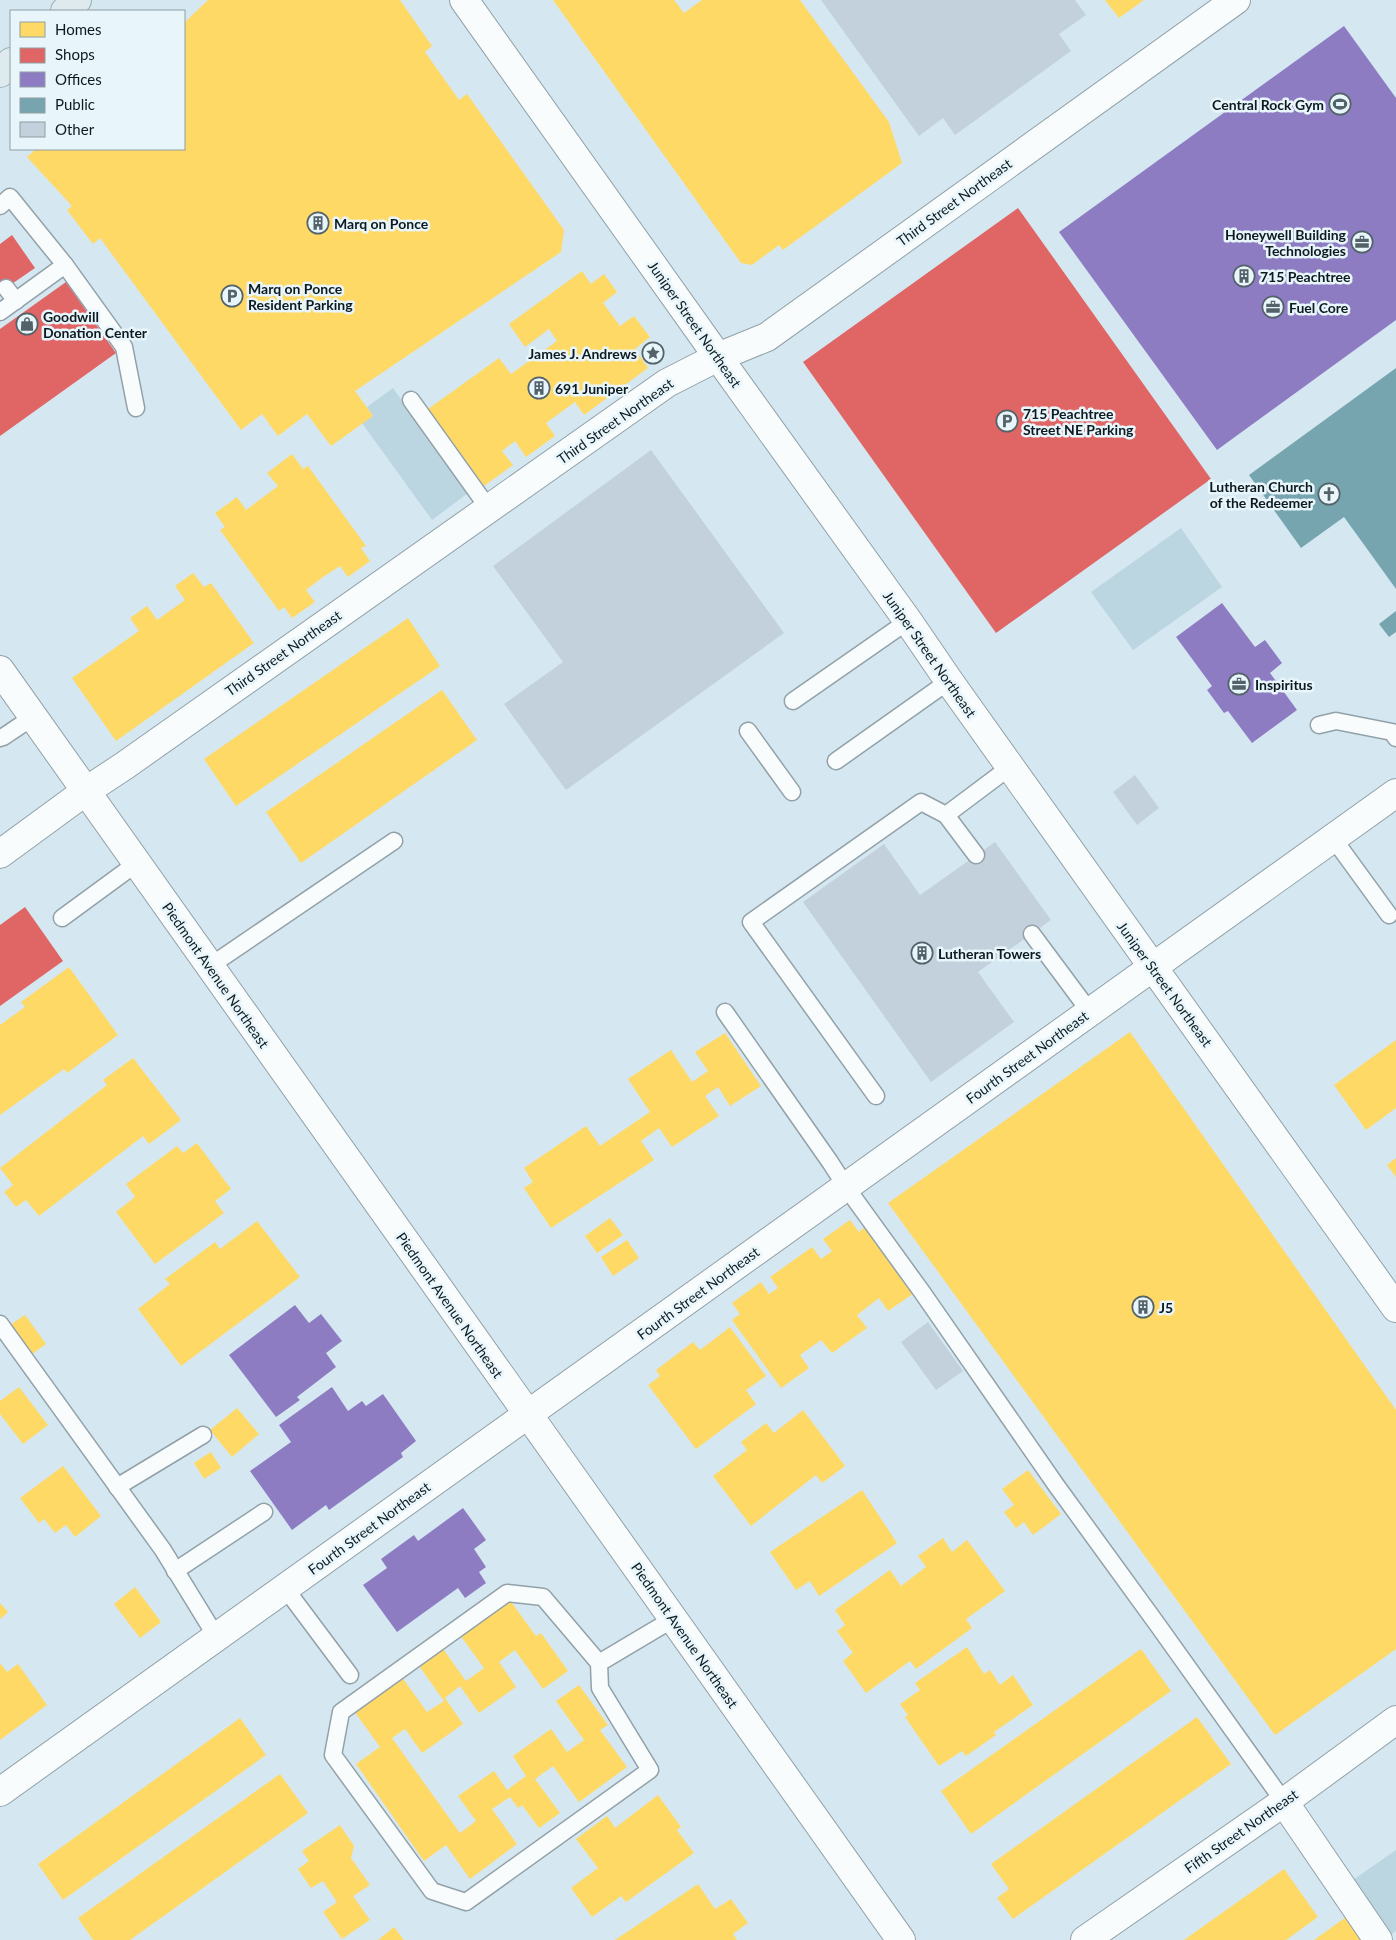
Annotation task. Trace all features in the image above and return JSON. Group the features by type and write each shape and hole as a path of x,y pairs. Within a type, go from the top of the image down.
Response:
{"highway":[{"path":"66,10 77,0"},
{"path":"0,73 10,63"}],"street":[{"name":"Juniper Street Northeast","path":"464,0 1396,1308"},
{"name":"Third Street Northeast","path":"0,854 86,791 667,383 718,357 766,337 1236,0"},
{"name":"Piedmont Avenue Northeast","path":"0,670 901,1940"},
{"name":"Fourth Street Northeast","path":"0,1792 1396,793"},
{"name":"Fifth Street Northeast","path":"1084,1940 1284,1802 1396,1720"},
{"path":"1284,1802 1378,1940"}],"lane":[{"path":"0,206 10,197 65,265 124,347 136,408"},
{"path":"0,312 11,294 65,265"},
{"path":"410,400 489,509"},
{"path":"793,701 908,621"},
{"path":"836,761 949,681"},
{"path":"0,738 3,738 33,717"},
{"path":"1318,725 1336,721 1394,735"},
{"path":"748,732 792,792"},
{"path":"946,815 1010,767"},
{"path":"876,1096 751,922 921,802 946,815 976,855"},
{"path":"1333,838 1389,915"},
{"path":"210,966 394,841"},
{"path":"62,918 137,864"},
{"path":"1032,934 1090,1012"},
{"path":"725,1012 1056,1486 1284,1802"},
{"path":"0,1324 163,1550 216,1638"},
{"path":"116,1487 203,1435"},
{"path":"176,1571 264,1512"},
{"path":"285,1588 350,1674"},
{"path":"507,1593 543,1597 599,1663 600,1688 650,1770 466,1902 432,1891 333,1755 341,1712 507,1593"},
{"path":"599,1663 673,1619"}],"shaded area":[{"path":"393,388 468,493 432,520 362,423 373,416 367,407"},
{"path":"1181,528 1222,587 1133,650 1091,592"},
{"path":"1396,1850 1396,1931 1390,1935 1353,1880"}],"building: Homes":[{"name":"Marq on Ponce","path":"208,0 400,0 432,46 425,52 459,100 467,94 564,230 561,252 355,391 373,416 331,446 307,414 278,436 262,414 241,430 100,238 93,244 67,210 72,206 27,157 35,150 185,150 185,22"},
{"path":"553,0 674,0 684,13 702,0 800,0 889,122 902,163 783,250 779,245 752,265 741,263"},
{"path":"1105,0 1144,0 1119,18"},
{"name":"691 Juniper","path":"582,271 591,284 604,274 617,292 603,303 620,326 634,316 650,337 635,349 648,368 584,415 575,402 546,423 555,436 526,457 515,441 502,451 513,465 484,486 428,409 499,358 511,374 557,341 549,329 525,347 509,324"},
{"path":"292,454 303,469 308,466 366,546 361,548 370,561 348,577 340,566 323,577 306,590 315,602 292,618 284,607 279,611 220,530 225,527 215,513 237,497 246,510 278,486 267,473"},
{"path":"193,573 204,587 211,583 254,643 116,741 72,678 139,631 130,618 147,606 157,620 185,600 175,586"},
{"path":"408,618 440,666 236,806 204,759"},
{"path":"442,690 477,740 301,863 266,812"},
{"path":"69,967 118,1035 67,1073 64,1069 0,1115 0,1025 25,1007 21,1002"},
{"name":"J5","path":"1130,1032 1396,1410 1396,1649 1275,1735 888,1203"},
{"path":"725,1033 761,1086 730,1106 718,1087 705,1096 719,1116 672,1147 659,1128 641,1141 654,1160 551,1228 524,1188 533,1182 524,1168 586,1126 600,1146 650,1112 628,1079 671,1050 692,1082 708,1071 695,1052"},
{"path":"1396,1040 1396,1108 1366,1130 1334,1085"},
{"path":"133,1058 181,1120 149,1144 143,1136 39,1216 26,1200 16,1207 4,1192 13,1185 0,1168 107,1085 103,1080"},
{"path":"197,1143 231,1189 215,1201 224,1213 155,1264 116,1212 135,1197 126,1184 177,1146 183,1153"},
{"path":"1396,1158 1396,1177 1387,1165"},
{"path":"610,1218 623,1235 597,1253 585,1236"},
{"path":"850,1220 859,1232 866,1226 914,1293 888,1311 879,1298 857,1315 867,1328 832,1353 821,1340 800,1355 809,1368 781,1388 732,1320 740,1314 732,1303 761,1282 769,1294 778,1288 770,1277 812,1247 821,1259 832,1251 823,1239"},
{"path":"257,1221 300,1277 181,1366 138,1309 170,1284 165,1279 215,1242 220,1249"},
{"path":"627,1240 639,1258 613,1276 601,1257"},
{"path":"25,1315 46,1344 28,1357 7,1327"},
{"path":"730,1327 766,1376 746,1390 756,1404 696,1449 648,1385 660,1376 656,1370 693,1342 700,1350"},
{"path":"19,1387 48,1425 23,1444 0,1414 0,1401"},
{"path":"237,1408 259,1434 232,1457 210,1430"},
{"path":"803,1410 845,1466 822,1483 816,1475 751,1526 713,1476 747,1450 741,1442 766,1423 774,1433"},
{"path":"211,1452 221,1468 204,1479 194,1463"},
{"path":"63,1466 101,1516 75,1537 66,1525 55,1533 44,1519 39,1523 20,1498"},
{"path":"1028,1470 1061,1514 1033,1535 1024,1522 1016,1528 1004,1512 1014,1505 1002,1489"},
{"path":"862,1490 897,1543 819,1596 810,1581 796,1590 770,1552"},
{"path":"943,1538 952,1552 967,1540 1005,1591 966,1619 972,1628 916,1669 910,1661 866,1693 843,1661 853,1653 837,1631 845,1625 835,1610 890,1570 901,1586 926,1567 918,1556"},
{"path":"135,1587 161,1622 140,1638 114,1604"},
{"path":"509,1599 536,1636 541,1633 568,1671 543,1689 515,1650 499,1662 516,1687 479,1713 460,1686 445,1698 463,1724 422,1753 405,1729 392,1738 460,1833 476,1821 458,1796 494,1771 507,1790 526,1776 513,1756 551,1729 567,1752 584,1740 556,1701 579,1685 608,1725 600,1730 627,1767 579,1802 553,1766 535,1779 560,1813 539,1828 522,1805 518,1808 510,1797 492,1809 517,1844 470,1879 446,1845 424,1861 356,1764 380,1747 354,1711 401,1676 427,1712 444,1701 417,1663 441,1646 466,1681 484,1668 460,1635"},
{"path":"0,1603 8,1612 0,1619"},
{"path":"967,1647 984,1674 990,1670 1000,1685 1013,1675 1033,1705 994,1732 996,1735 966,1756 962,1751 939,1766 905,1717 908,1715 900,1704 920,1690 915,1683"},
{"path":"1141,1649 1171,1691 971,1834 941,1791"},
{"path":"0,1663 7,1672 18,1664 47,1705 0,1740"},
{"path":"1197,1717 1231,1764 1013,1919 997,1898 1009,1889 991,1864"},
{"path":"240,1718 266,1755 63,1900 38,1864"},
{"path":"280,1774 308,1813 130,1940 93,1940 78,1918"},
{"path":"658,1795 681,1827 677,1830 694,1853 626,1902 621,1896 592,1917 571,1888 598,1868 576,1839 607,1816 615,1828"},
{"path":"340,1825 354,1846 351,1858 370,1885 353,1896 370,1920 342,1939 323,1912 337,1902 323,1881 311,1888 298,1869 309,1861 302,1851"},
{"path":"1284,1869 1318,1917 1286,1940 1184,1940"},
{"path":"698,1884 715,1909 731,1899 748,1923 733,1934 737,1940 615,1940"},
{"path":"1349,1915 1366,1940 1314,1940"},
{"path":"394,1927 404,1940 378,1940"}],"building: Shops":[{"name":"715 Peachtree Street NE Parking","path":"1018,208 1211,479 996,633 803,362"},
{"path":"12,235 35,268 0,292 0,244"},
{"path":"66,282 116,353 0,436 0,329"},
{"path":"25,907 63,961 0,1006 0,925"}],"building: Offices":[{"name":"715 Peachtree","path":"1344,26 1396,98 1396,320 1217,450 1059,232"},
{"path":"1222,603 1255,647 1265,640 1282,663 1270,673 1297,710 1252,743 1228,711 1224,713 1207,690 1212,686 1176,637"},
{"path":"295,1305 309,1323 321,1314 342,1341 326,1353 336,1367 297,1397 300,1400 276,1417 229,1355"},
{"path":"332,1387 348,1411 362,1401 366,1406 383,1394 416,1441 401,1453 403,1457 329,1510 326,1505 292,1530 250,1471 291,1442 279,1425"},
{"path":"463,1508 486,1540 474,1549 486,1567 479,1572 486,1583 465,1598 458,1588 397,1632 363,1585 387,1568 381,1559 414,1535 418,1541"}],"building: Public":[{"name":"Lutheran Church of the Redeemer","path":"1396,368 1396,589 1344,517 1301,548 1249,475"},
{"path":"1396,611 1396,632 1389,637 1379,624"}],"building: Other":[{"path":"821,0 1075,0 1086,15 1059,34 1071,51 955,135 943,118 919,136"},
{"path":"651,450 784,633 566,790 504,704 563,662 493,566"},
{"path":"1135,775 1159,808 1137,825 1113,792"},
{"name":"Lutheran Towers","path":"995,842 1051,920 978,972 1014,1022 931,1082 803,902 884,844 920,895"},
{"path":"928,1322 963,1371 936,1390 901,1342"}],"place":[{"name":"Central Rock Gym","path":"1340,104"},
{"name":"Marq on Ponce","path":"318,223"},
{"name":"Honeywell Building Technologies","path":"1362,242"},
{"name":"715 Peachtree","path":"1244,276"},
{"name":"Marq on Ponce Resident Parking","path":"232,296"},
{"name":"Fuel Core","path":"1273,307"},
{"name":"Goodwill Donation Center","path":"27,324"},
{"name":"James J. Andrews","path":"653,353"},
{"name":"691 Juniper","path":"539,388"},
{"name":"715 Peachtree Street NE Parking","path":"1007,421"},
{"name":"Lutheran Church of the Redeemer","path":"1329,494"},
{"name":"Inspiritus","path":"1239,684"},
{"name":"Lutheran Towers","path":"922,953"},
{"name":"J5","path":"1143,1307"}]}
